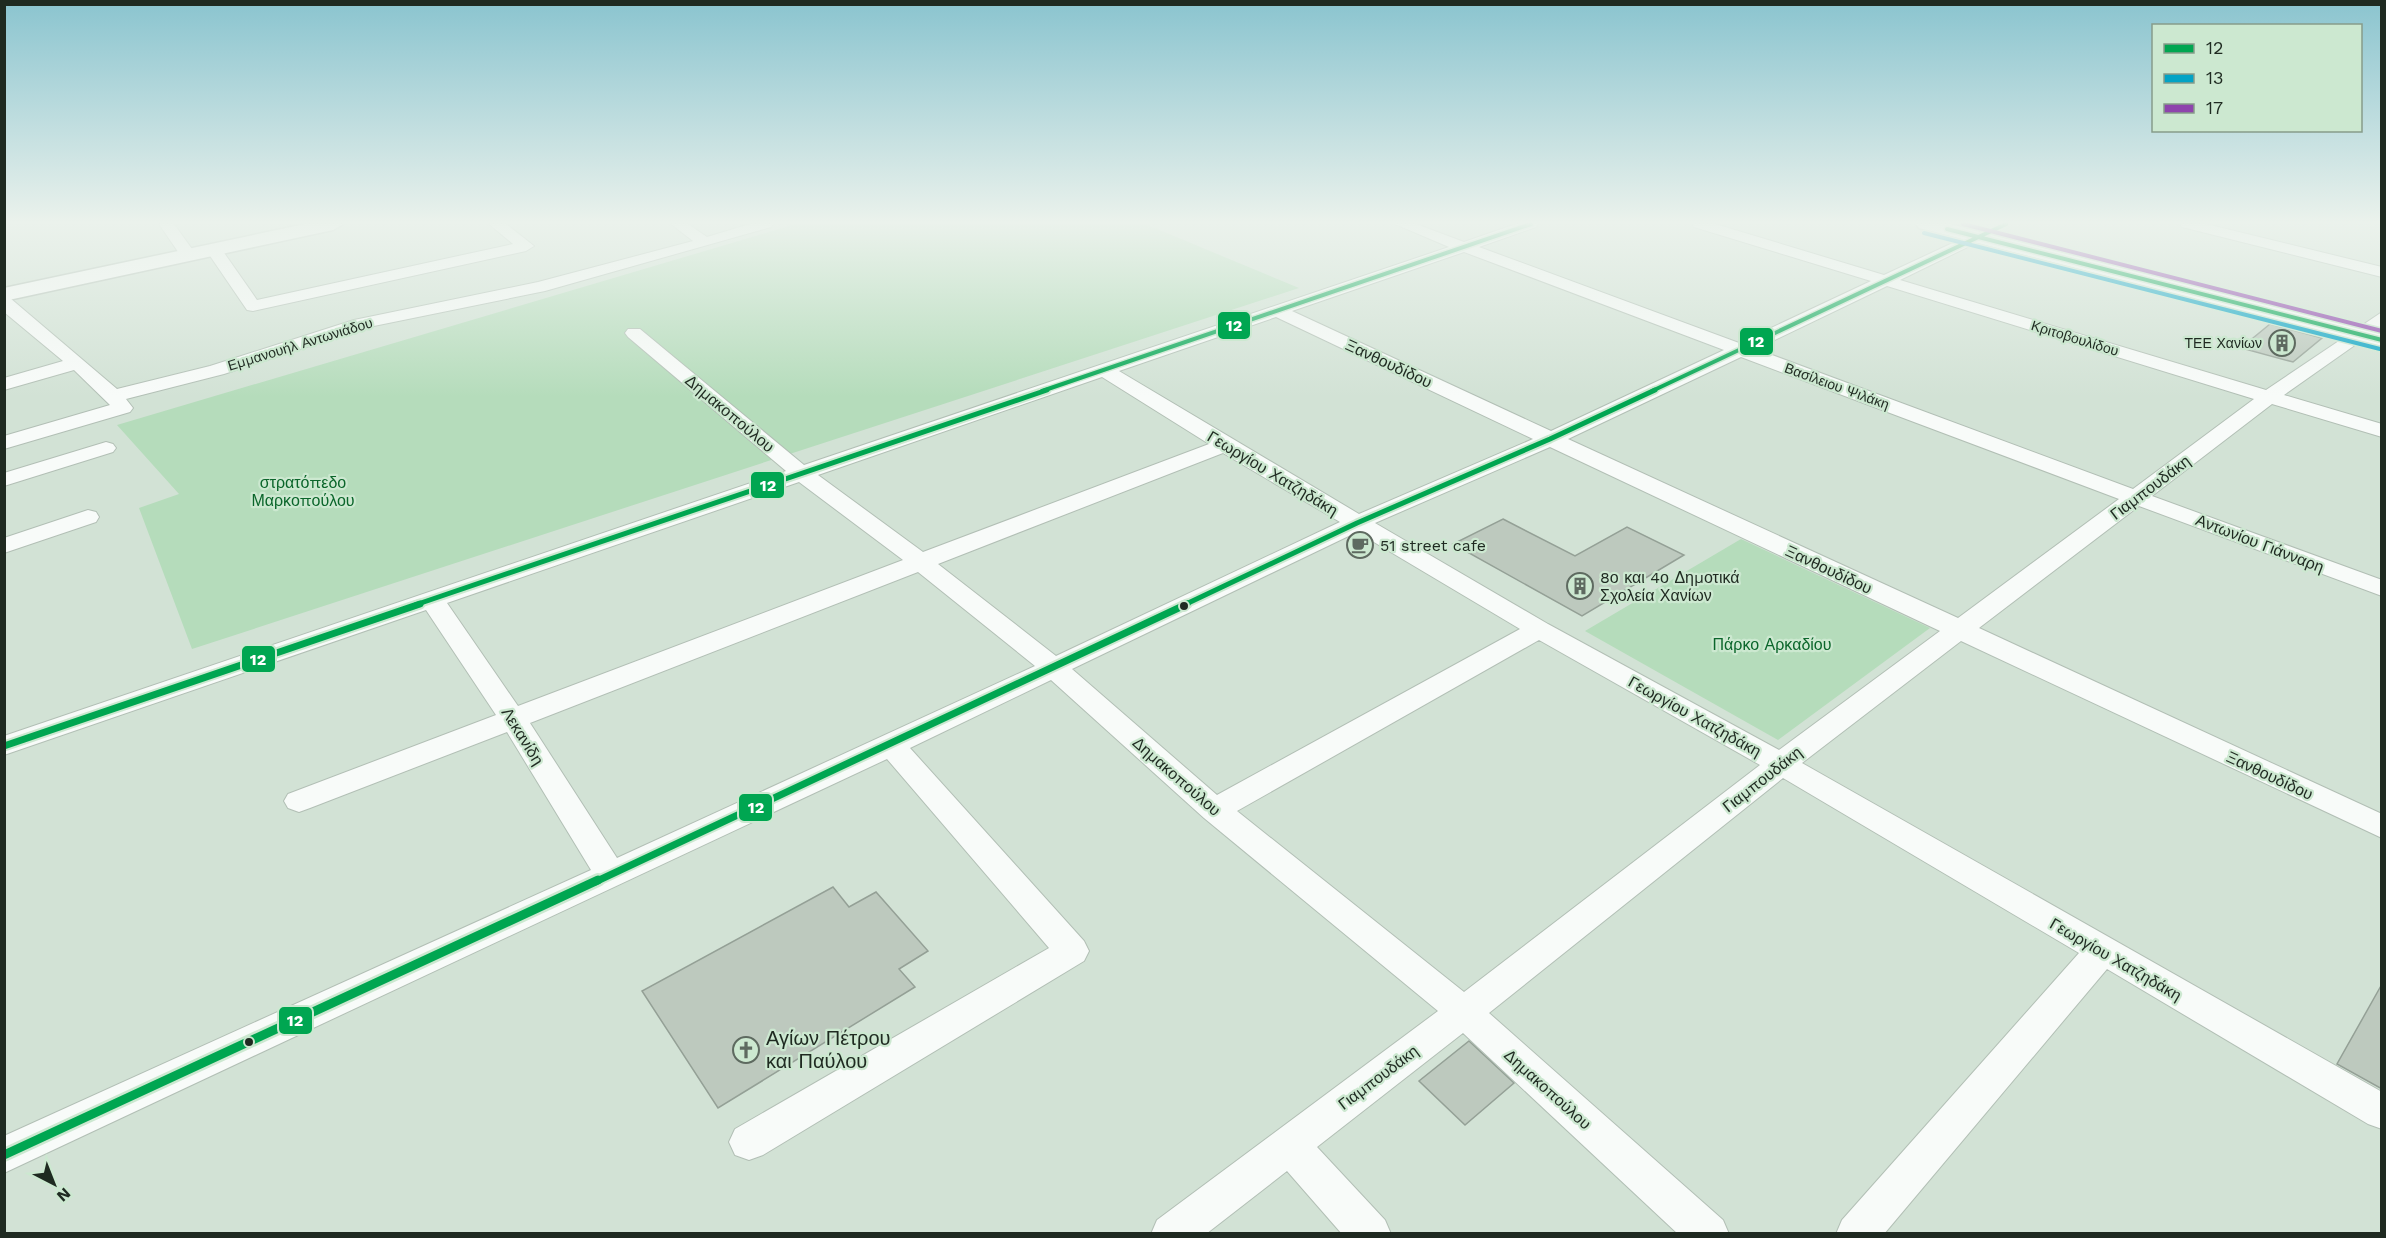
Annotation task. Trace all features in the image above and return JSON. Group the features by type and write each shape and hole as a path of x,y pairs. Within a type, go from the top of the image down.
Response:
{"main road":[{"path":"4,296 70,282"},
{"path":"2152,282 2382,340"}],"street":[{"path":"236,282 253,306 363,282"},
{"name":"Εμμανουήλ Αντωνιάδου","path":"114,396 217,370 360,324 562,282"},
{"path":"4,746 1362,282"},
{"name":"Βασίλειου Ψιλάκη","path":"1557,282 2138,496"},
{"path":"4,1155 891,746 1358,523 1550,439 1880,282"},
{"name":"Κριτοβουλίδου","path":"1890,282 2382,431"},
{"path":"4,302 24,323 107,387 123,408 4,443"},
{"name":"Ξανθουδίδου","path":"1277,311 2382,827"},
{"name":"Γιαμπουδάκη","path":"1172,1233 1464,1012 1781,764 1961,631 2269,397 2360,335 2382,317"},
{"path":"4,329 24,323"},
{"name":"Δημακοπούλου","path":"634,333 801,473 920,561 1054,668 1215,810 1464,1012 1708,1233"},
{"path":"4,384 76,363"},
{"name":"Γεωργίου Χατζηδάκη","path":"1103,370 1225,445 1539,629 1781,764 2382,1112"},
{"path":"299,801 1225,445"},
{"path":"4,480 106,448"},
{"name":"Αντωνίου Γιάνναρη","path":"2138,496 2382,589"},
{"path":"4,546 88,517"},
{"name":"Λεκανίδη","path":"432,600 513,719 610,874"},
{"path":"1215,810 1539,629"},
{"path":"748,1142 1072,951 891,746"},
{"path":"1857,1233 2102,951"},
{"path":"1289,1144 1370,1233"}],"green space":[{"name":"στρατόπεδο Μαρκοπούλου","path":"601,282 1284,282 1299,288 192,649 139,508 179,494 117,425"},
{"name":"Πάρκο Αρκαδίου","path":"1741,539 1930,628 1778,740 1585,631"}],"building":[{"name":"ΤΕΕ Χανίων","path":"2270,324 2322,338 2293,362 2241,348"},
{"name":"8ο και 4ο Δημοτικά Σχολεία Χανίων","path":"1503,519 1575,556 1627,527 1684,555 1582,616 1453,544"},
{"name":"Αγίων Πέτρου και Παύλου","path":"833,887 849,907 876,892 928,951 899,969 915,987 718,1108 642,991"},
{"path":"2382,984 2382,1089 2337,1064"},
{"path":"1469,1041 1514,1083 1465,1125 1419,1081"}],"transit line":[{"name":"12","path":"4,746 1362,282"},
{"name":"12","path":"4,1155 891,745 1357,523 1550,439 1883,282"},
{"name":"13","path":"2116,282 2380,349"},
{"name":"12","path":"2154,282 2382,340"},
{"name":"17","path":"2189,282 2382,331"}],"place":[{"name":"ΤΕΕ Χανίων","path":"2282,343"},
{"name":"51 street cafe","path":"1360,545"},
{"name":"8ο και 4ο Δημοτικά Σχολεία Χανίων","path":"1580,586"},
{"name":"Αγίων Πέτρου και Παύλου","path":"746,1050"}]}
